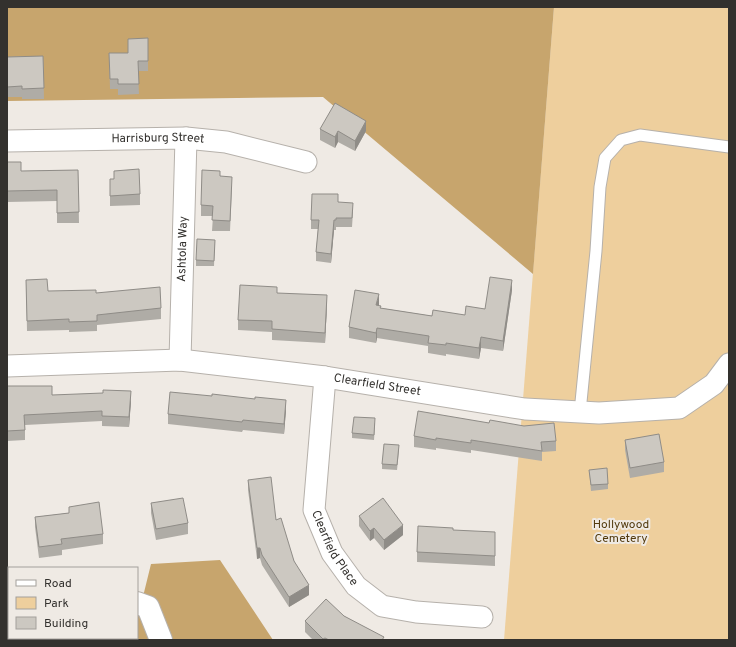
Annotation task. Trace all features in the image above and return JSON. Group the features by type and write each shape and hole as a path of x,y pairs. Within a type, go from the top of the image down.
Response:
{"street":[{"name":"Harrisburg Street","path":"7,141 186,138 226,142 306,162"},
{"name":"Ashtola Way","path":"180,360 186,138"},
{"name":"Clearfield Street","path":"7,366 180,360 325,377 525,409 599,413 679,408 714,384 729,364"},
{"name":"Clearfield Place","path":"325,377 314,510 332,553 356,586 382,606 416,612 482,617"},
{"path":"138,603 148,607 161,640"}],"lane":[{"path":"580,412 596,251 600,187 605,158 621,140 640,135 729,146"}],"green space":[{"name":"Hollywood Cemetery","path":"554,7 729,7 729,640 504,640"}],"shaded area":[{"path":"7,7 554,7 533,274 323,97 7,101"},
{"path":"220,560 273,640 132,640 138,639 138,617 151,564"}],"building":[{"path":"148,38 148,61 138,61 139,84 118,84 118,79 110,79 109,53 128,53 128,39"},
{"path":"43,56 44,88 22,89 22,86 7,87 7,57"},
{"path":"335,103 366,121 355,141 338,131 335,137 320,129"},
{"path":"7,162 21,162 21,171 78,170 79,212 57,213 57,190 7,191"},
{"path":"139,169 140,194 110,196 110,179 114,179 114,171"},
{"path":"202,170 220,171 220,176 232,177 230,221 212,220 213,206 201,205"},
{"path":"312,194 338,194 338,202 353,203 352,218 336,218 336,220 334,220 331,254 316,252 319,220 311,220"},
{"path":"197,239 215,240 214,261 196,260"},
{"path":"490,277 512,280 503,341 481,337 479,348 446,343 446,345 428,343 429,336 377,328 376,333 349,327 355,290 379,294 376,305 381,306 380,308 432,316 433,310 465,315 466,306 485,309"},
{"path":"47,279 48,291 96,290 96,293 160,287 161,308 97,315 97,321 69,322 69,319 27,321 26,280"},
{"path":"240,285 277,287 277,293 327,295 325,333 272,329 272,321 238,320"},
{"path":"7,386 52,386 52,395 103,393 103,390 131,391 129,417 102,416 102,411 24,415 25,430 7,431"},
{"path":"170,392 286,400 284,424 243,420 242,422 168,414"},
{"path":"418,411 489,423 490,420 524,426 554,423 556,441 541,442 542,451 471,440 471,443 436,438 436,440 414,436"},
{"path":"354,417 375,418 374,435 352,433"},
{"path":"659,434 664,462 630,468 625,440"},
{"path":"384,444 399,445 397,465 382,464"},
{"path":"607,468 608,484 591,485 589,470"},
{"path":"271,477 276,520 281,518 294,561 309,585 289,597 262,555 260,548 257,548 248,480"},
{"path":"183,498 188,523 156,529 151,503"},
{"path":"383,498 403,525 384,540 374,528 370,531 359,516"},
{"path":"99,502 103,534 61,539 62,544 39,547 35,517 69,513 69,507"},
{"path":"418,526 453,528 453,530 495,532 495,556 417,552"},
{"path":"326,599 344,616 384,637 382,640 323,639 305,621"},
{"path":"7,629 8,639 55,639 55,640 7,640"}]}
